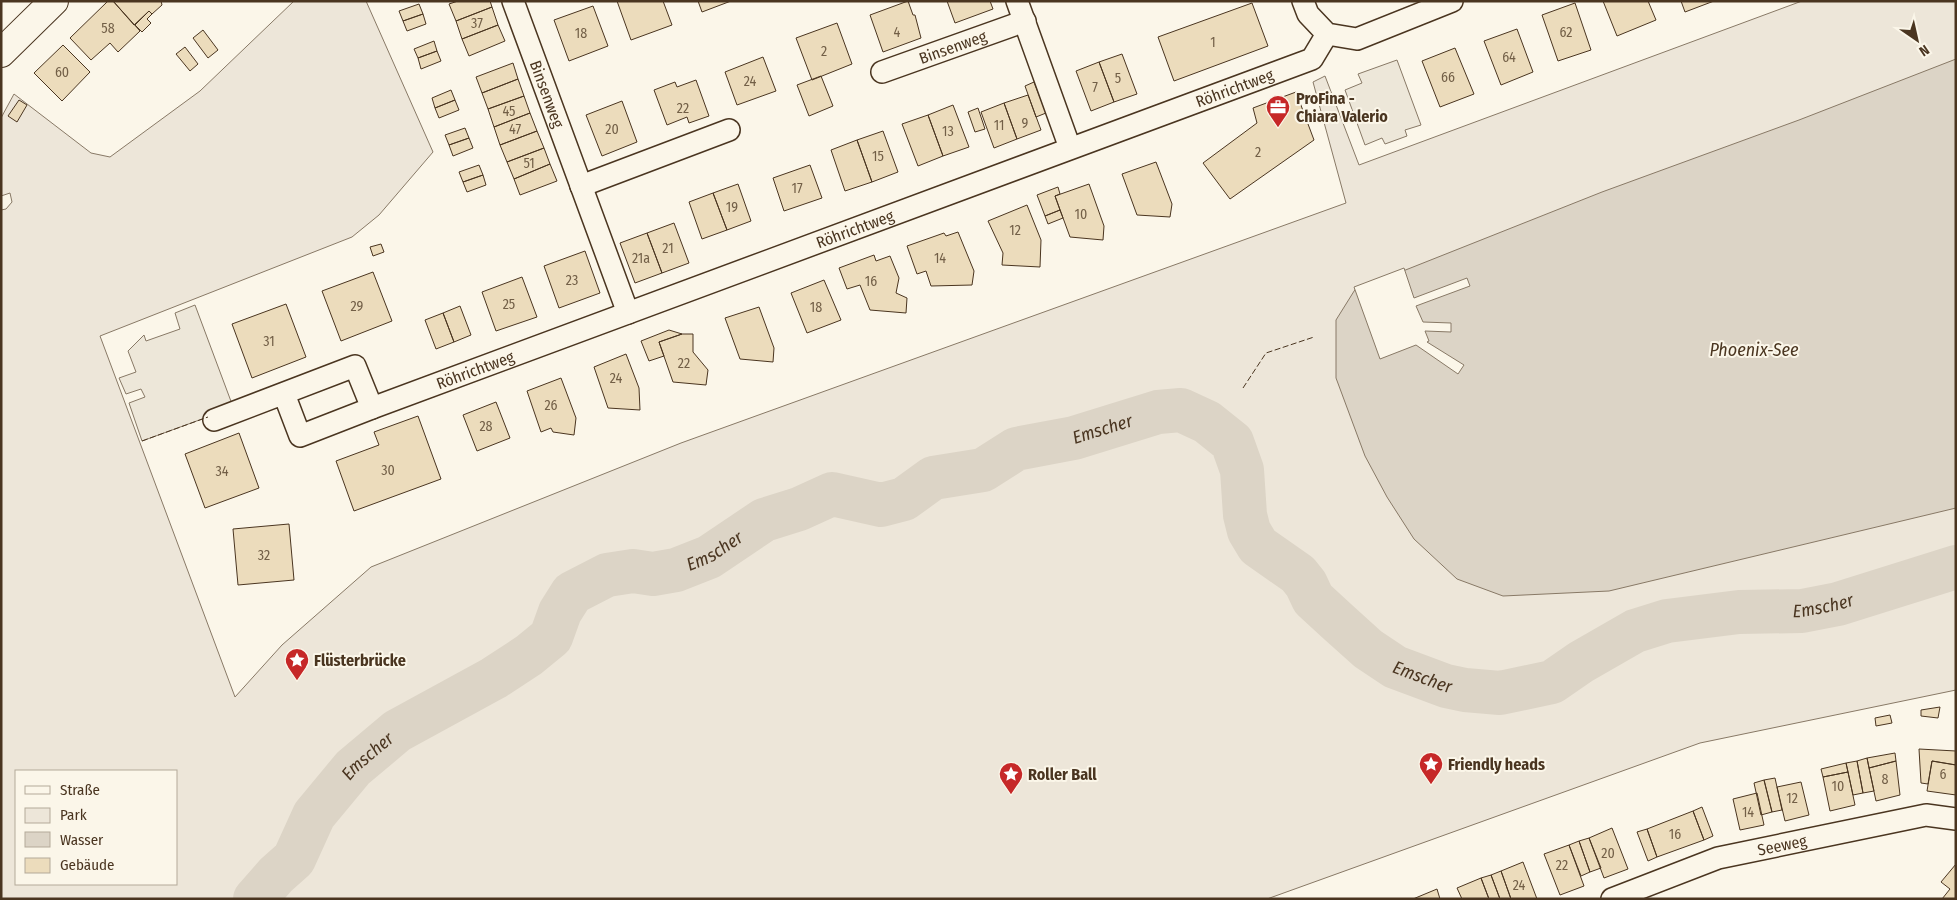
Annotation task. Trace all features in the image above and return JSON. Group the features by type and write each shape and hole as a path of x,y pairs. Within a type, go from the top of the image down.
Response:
{"main road":[{"path":"1,53 14,30 54,1"}],"street":[{"name":"Binsenweg","path":"513,1 628,312"},
{"path":"1017,1 1070,148"},
{"path":"1303,1 1308,14 1327,34 1358,39 1452,1"},
{"name":"Binsenweg","path":"882,72 1025,22"},
{"name":"Röhrichtweg","path":"284,394 300,436 1312,58 1327,34"},
{"path":"582,186 729,130"},
{"path":"214,420 355,366 372,408"},
{"name":"Seeweg","path":"1612,899 1718,858 1926,815 1956,818"}],"green space":[{"path":"294,1 366,1 433,152 379,215 352,237 100,336 235,697 282,645 371,567 681,443 1346,203 1313,82 1325,76 1359,165 1802,1 1956,1 1956,690 1700,743 1267,899 1,899 1,210 6,209 12,202 10,193 1,196 1,118 14,94 91,153 110,157 200,91"}],"shaded area":[{"path":"1397,60 1421,125 1405,130 1407,136 1385,144 1382,138 1365,145 1345,90 1362,83 1358,74"},
{"path":"195,305 232,404 213,415 142,441 129,403 145,397 141,389 126,394 119,378 136,372 128,351 144,335 146,341 180,329 175,313"}],"water":[{"name":"Phoenix-See","path":"1956,59 1956,508 1609,591 1503,596 1457,579 1414,539 1387,497 1365,456 1336,378 1336,320 1356,288 1602,192 1799,120"}],"pier":[{"path":"1404,268 1414,298 1467,278 1470,286 1416,306 1423,322 1451,323 1451,332 1425,331 1429,341 1427,342 1464,365 1458,374 1416,345 1380,359 1354,287"}],"building":[{"path":"108,1 113,1 140,31 118,52 110,43 91,60 70,38"},
{"path":"113,1 161,1 162,5 152,14 149,11 134,25"},
{"path":"458,1 490,1 492,7 456,21 449,4"},
{"path":"617,1 663,1 672,25 631,40"},
{"path":"698,1 731,1 702,12"},
{"path":"908,1 913,15 915,15 921,38 883,52 870,15"},
{"path":"947,1 990,1 993,9 955,23"},
{"path":"1603,1 1648,1 1656,20 1617,36"},
{"path":"1681,1 1714,1 1685,12"},
{"path":"1252,3 1268,46 1174,81 1158,37"},
{"path":"1575,3 1591,50 1558,61 1542,15"},
{"path":"419,4 423,14 403,21 399,11"},
{"path":"593,6 608,46 569,61 554,20"},
{"path":"492,7 498,25 462,39 456,21"},
{"path":"149,11 152,14 147,19 151,23 142,32 135,25"},
{"path":"423,14 426,24 407,31 403,21"},
{"path":"837,23 852,64 812,80 796,38"},
{"path":"498,25 505,41 469,56 462,39"},
{"path":"1517,29 1533,72 1501,85 1484,41"},
{"path":"203,30 218,50 208,58 193,38"},
{"path":"434,41 437,51 418,58 414,49"},
{"path":"63,45 90,72 62,101 34,73"},
{"path":"185,47 198,64 190,71 176,54"},
{"path":"1455,48 1474,94 1440,107 1422,61"},
{"path":"437,51 441,61 421,69 418,58"},
{"path":"1122,54 1137,94 1114,102 1099,62"},
{"path":"763,57 776,91 737,105 725,72"},
{"path":"1099,62 1114,102 1091,111 1076,71"},
{"path":"513,63 518,79 482,93 476,77"},
{"path":"821,76 833,106 809,116 797,85"},
{"path":"518,79 524,96 488,109 482,93"},
{"path":"696,80 709,116 689,123 687,117 667,125 654,90 675,82 677,87"},
{"path":"1034,82 1046,113 1036,117 1025,86"},
{"path":"451,90 455,100 435,108 432,98"},
{"path":"1296,92 1314,140 1230,199 1203,163 1257,123 1253,108"},
{"path":"1028,95 1041,130 1017,139 1004,103"},
{"path":"524,96 530,113 494,127 488,109"},
{"path":"19,100 27,105 17,122 8,116"},
{"path":"455,100 459,110 439,118 435,108"},
{"path":"622,101 637,142 602,156 586,115"},
{"path":"1004,103 1017,139 994,148 981,112"},
{"path":"953,105 969,147 943,156 928,115"},
{"path":"978,108 985,129 975,132 968,112"},
{"path":"530,113 537,131 500,145 494,127"},
{"path":"928,115 943,156 918,166 902,124"},
{"path":"465,128 469,138 449,145 445,135"},
{"path":"537,131 544,148 507,162 500,145"},
{"path":"883,131 898,172 872,182 857,140"},
{"path":"469,138 473,148 453,156 449,145"},
{"path":"857,140 872,182 845,191 831,150"},
{"path":"544,148 550,164 514,179 507,162"},
{"path":"1156,162 1172,204 1170,217 1137,215 1122,174"},
{"path":"550,164 557,181 520,195 514,179"},
{"path":"479,165 483,175 463,182 459,172"},
{"path":"810,165 822,198 784,211 773,178"},
{"path":"483,175 486,185 467,192 463,182"},
{"path":"738,184 751,221 727,230 713,193"},
{"path":"1089,184 1104,226 1103,240 1070,237 1055,196"},
{"path":"1058,187 1060,194 1055,196 1060,210 1045,216 1037,195"},
{"path":"713,193 727,230 702,239 689,202"},
{"path":"1027,205 1041,240 1040,267 1002,265 1003,253 988,221"},
{"path":"1060,210 1063,218 1048,224 1045,216"},
{"path":"674,223 689,263 662,273 647,233"},
{"path":"958,232 974,271 972,285 931,286 926,271 917,274 907,246 944,233 946,236"},
{"path":"647,233 662,273 635,283 620,243"},
{"path":"381,244 384,252 373,256 370,247"},
{"path":"585,251 600,293 559,308 544,266"},
{"path":"874,255 876,261 890,256 899,278 896,293 907,298 906,313 870,310 860,285 847,289 839,268"},
{"path":"373,272 392,321 341,341 322,291"},
{"path":"522,277 537,317 496,331 482,292"},
{"path":"824,280 841,320 807,333 791,293"},
{"path":"286,304 306,357 252,378 232,324"},
{"path":"460,306 471,335 454,342 443,313"},
{"path":"759,307 774,348 773,362 740,359 725,318"},
{"path":"443,313 454,342 436,349 425,320"},
{"path":"669,330 682,334 659,342 664,356 649,361 641,341"},
{"path":"682,334 693,334 693,352 708,370 706,385 673,382 659,342"},
{"path":"626,354 639,388 640,410 608,408 594,367"},
{"path":"561,378 576,418 574,435 553,432 551,428 541,432 527,391"},
{"path":"496,402 510,438 477,451 463,415"},
{"path":"418,416 441,479 354,511 336,461 379,445 374,432"},
{"path":"239,433 259,488 205,508 185,454"},
{"path":"289,524 294,580 238,585 233,529"},
{"path":"1940,707 1938,718 1921,716 1921,710"},
{"path":"1890,715 1892,723 1876,726 1875,718"},
{"path":"1919,749 1956,751 1956,765 1932,761 1928,784 1921,783"},
{"path":"1895,753 1896,761 1869,768 1867,758"},
{"path":"1867,758 1874,791 1863,793 1857,761"},
{"path":"1857,761 1863,793 1853,795 1846,763"},
{"path":"1896,761 1900,795 1876,801 1869,768"},
{"path":"1932,761 1956,765 1956,795 1927,791"},
{"path":"1846,763 1848,772 1823,777 1821,769"},
{"path":"1848,772 1855,805 1830,811 1823,777"},
{"path":"1775,778 1782,810 1772,812 1764,780"},
{"path":"1764,780 1772,812 1761,815 1754,783"},
{"path":"1801,782 1809,815 1785,821 1777,787"},
{"path":"1757,793 1764,825 1740,830 1733,799"},
{"path":"1702,807 1713,836 1704,840 1693,811"},
{"path":"1693,811 1704,840 1657,857 1647,829"},
{"path":"1612,828 1628,869 1604,878 1589,838"},
{"path":"1647,829 1657,857 1648,861 1637,832"},
{"path":"1589,838 1601,868 1590,872 1579,841"},
{"path":"1579,841 1590,872 1581,876 1569,845"},
{"path":"1569,845 1584,886 1560,895 1544,854"},
{"path":"1523,862 1537,899 1511,899 1501,871"},
{"path":"1956,864 1956,899 1942,899 1950,889 1941,882"},
{"path":"1501,871 1511,899 1500,899 1491,875"},
{"path":"1491,875 1500,899 1489,899 1481,878"},
{"path":"1481,878 1489,899 1462,899 1457,888"},
{"path":"1437,889 1440,899 1413,899"}],"waterway":[{"name":"Emscher","path":"255,899 276,875 294,859 314,815 353,768 397,731 494,678 529,655 551,637 560,612 572,593 607,575 633,571 653,574 676,570 709,557 764,520 799,509 832,494 881,505 904,499 933,478 983,470 1016,449 1074,438 1158,412 1181,410 1207,422 1232,442 1242,470 1245,515 1249,531 1258,546 1298,574 1306,584 1313,599 1338,622 1368,649 1395,667 1446,686 1465,690 1500,693 1552,682 1581,662 1635,631 1667,621 1739,612 1802,611 1838,604 1956,567"}],"fence":[{"path":"1243,388 1266,353 1314,337"},
{"path":"142,441 208,417"}],"place":[{"name":"ProFina - Chiara Valerio","path":"1278,128"},
{"name":"Flüsterbrücke","path":"297,681"},
{"name":"Friendly heads","path":"1431,785"},
{"name":"Roller Ball","path":"1011,795"}]}
